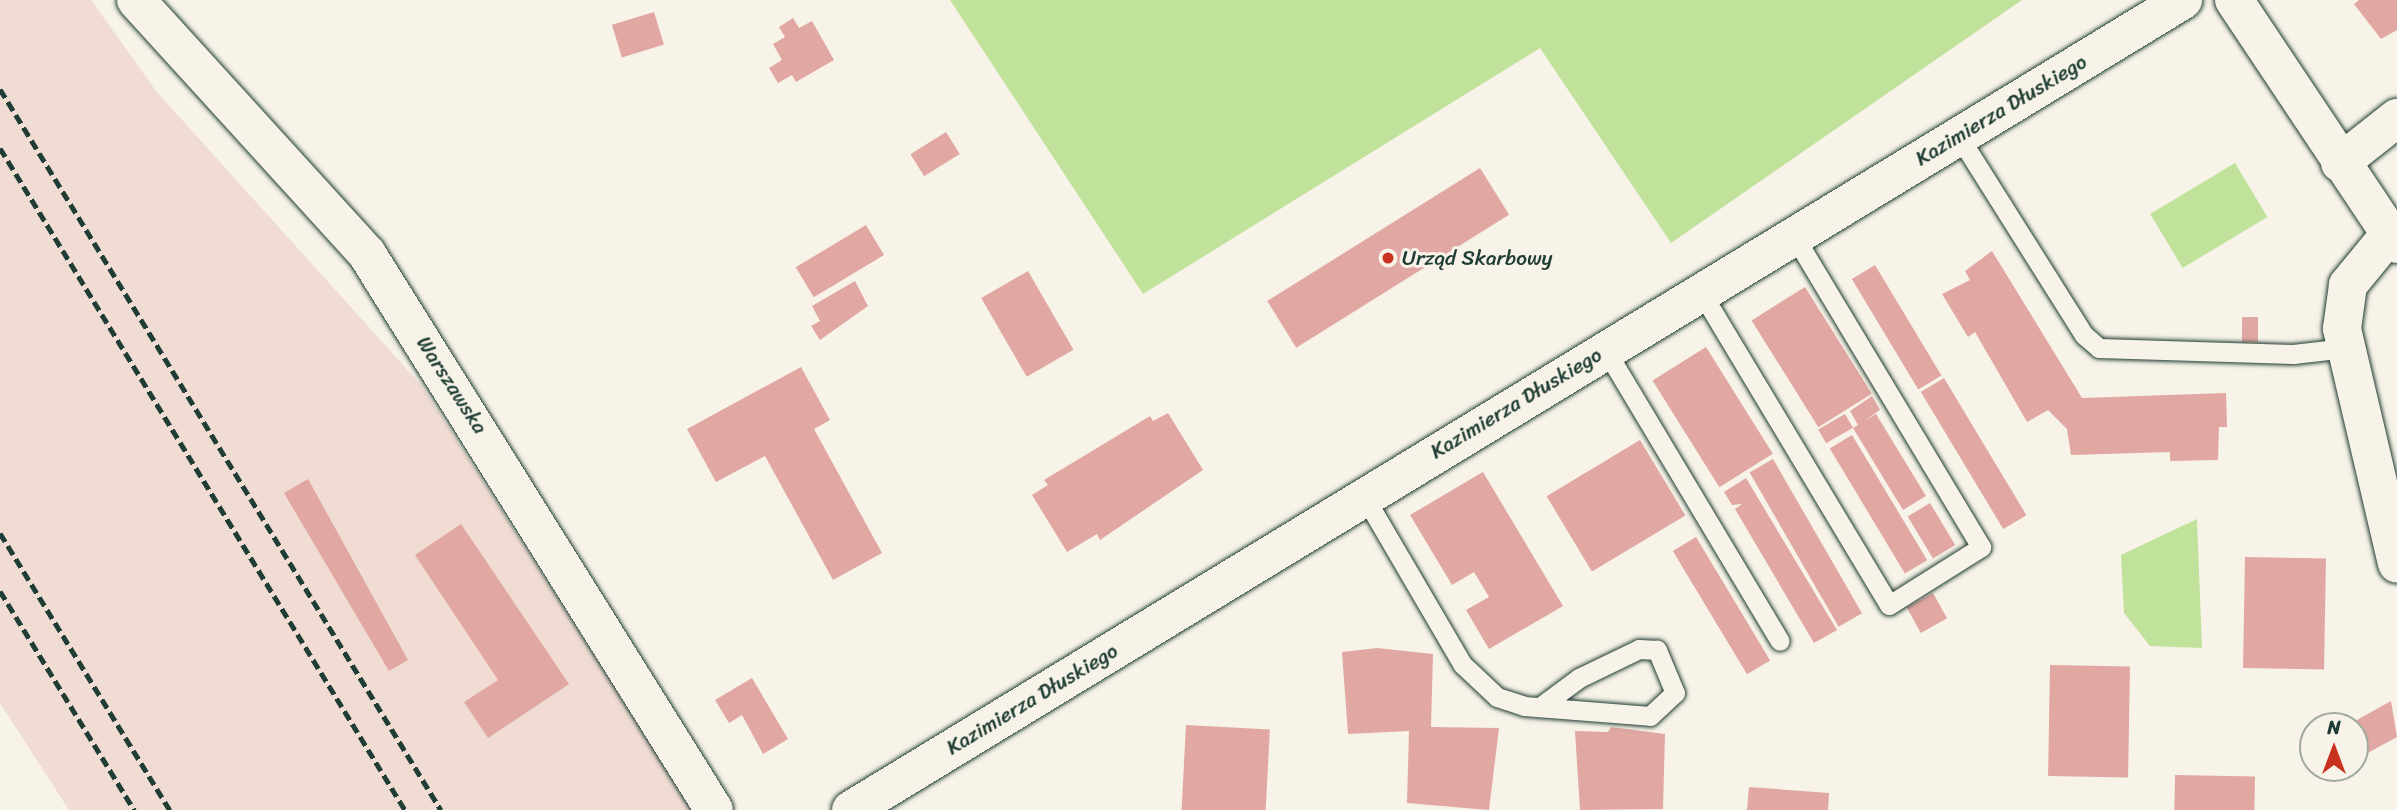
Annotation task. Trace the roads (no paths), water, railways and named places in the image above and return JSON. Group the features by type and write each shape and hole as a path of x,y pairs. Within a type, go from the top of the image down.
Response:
{"street":[{"name":"Warszawska","path":"136,0 366,254 714,810"},
{"name":"Kazimierza Dłuskiego","path":"851,810 1605,349 2183,0"},
{"path":"2234,0 2393,240 2348,285 2346,348 2397,564"},
{"path":"2340,163 2397,118"}],"lane":[{"path":"1958,135 2084,335 2099,348 2293,354 2346,348"},
{"path":"1701,292 1889,605 1981,547 1794,236"},
{"path":"1605,349 1780,641"},
{"path":"1364,496 1462,664 1497,697 1540,707 1650,716 1675,693 1657,650 1639,649 1598,666 1540,707"}],"railway":[{"path":"0,89 441,810"},
{"path":"0,148 405,810"},
{"path":"0,533 170,810"},
{"path":"0,591 134,810"}],"place":[{"name":"Urząd Skarbowy","path":"1388,258"}]}
